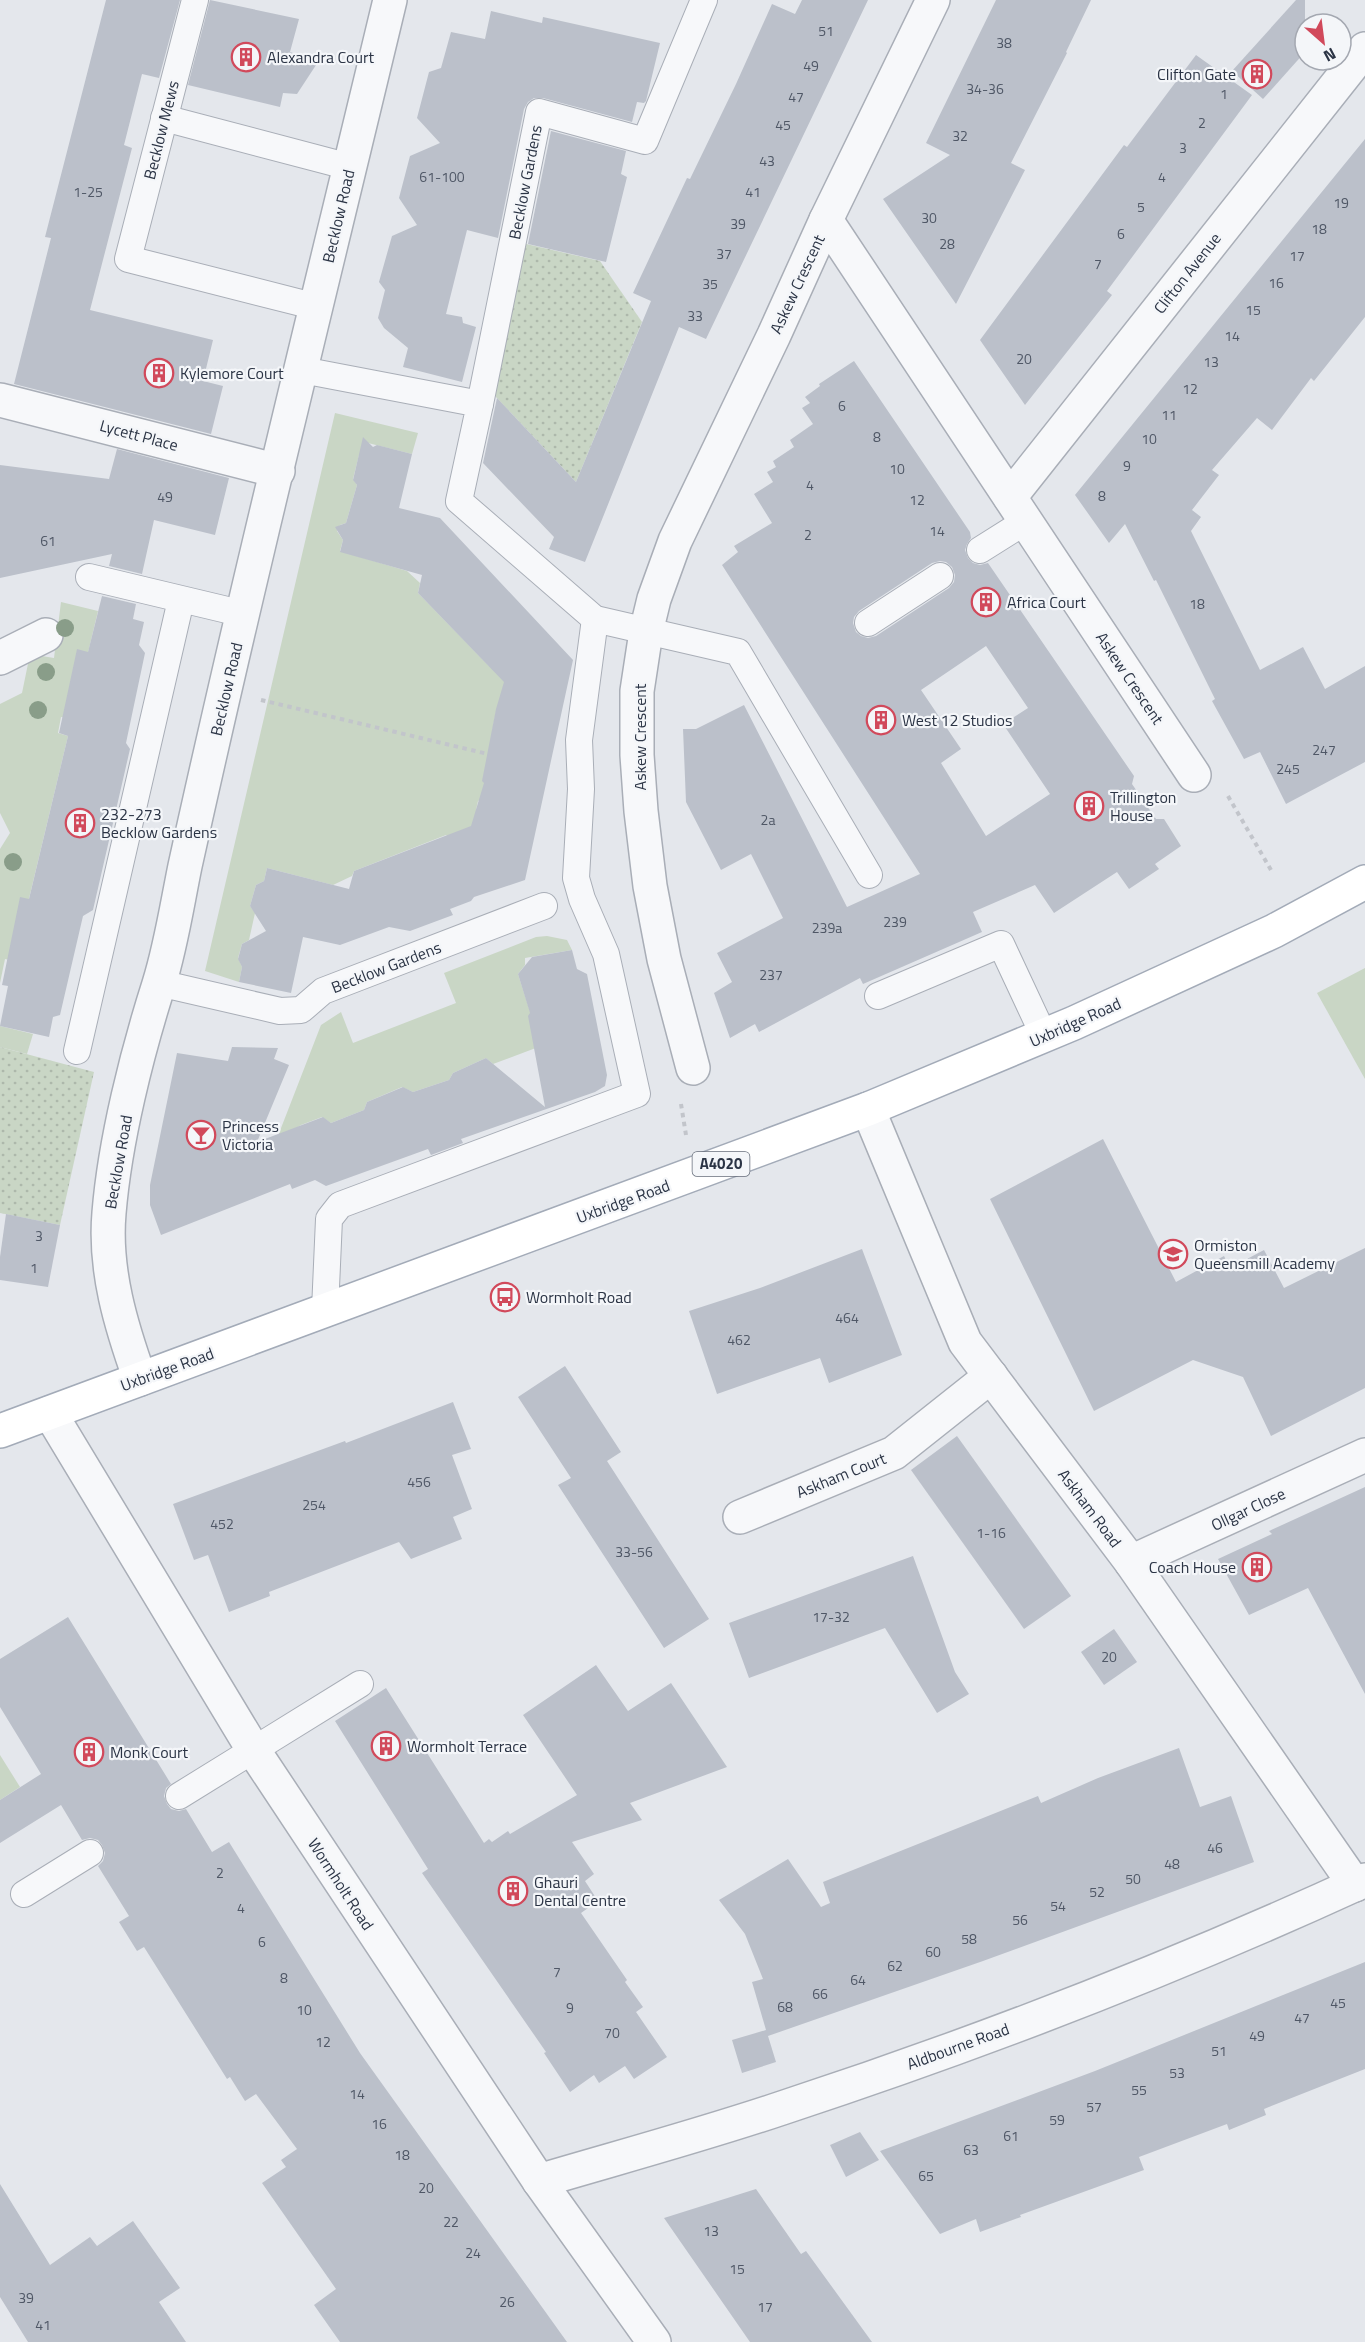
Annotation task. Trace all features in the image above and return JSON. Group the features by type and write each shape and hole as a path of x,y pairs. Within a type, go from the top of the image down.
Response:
{"main road":[{"name":"Uxbridge Road","path":"0,1431 868,1109 1044,1036 1274,931 1365,882"}],"street":[{"name":"Becklow Road","path":"140,1379 126,1340 112,1281 108,1215 121,1132 159,983 225,692 390,0"},
{"name":"Askew Crescent","path":"693,1068 664,959 650,886 641,811 637,755 638,691 646,632 654,599 675,541 774,335 826,220 933,0"},
{"name":"Clifton Avenue","path":"1018,509 1365,49"},
{"name":"Askew Crescent","path":"826,220 1194,776"},
{"name":"Lycett Place","path":"0,400 278,471"},
{"path":"0,658 45,635"},
{"name":"Askham Road","path":"868,1109 965,1342 1131,1562 1360,1882"},
{"name":"Askham Court","path":"740,1517 894,1454 991,1376"},
{"name":"Wormholt Road","path":"50,1413 254,1751 539,2181 654,2342"},
{"name":"Ollgar Close","path":"1131,1562 1365,1455"},
{"name":"Aldbourne Road","path":"539,2181 782,2109 1046,2015 1210,1948 1360,1882"}],"lane":[{"name":"Becklow Mews","path":"195,0 128,259 317,307"},
{"name":"Becklow Gardens","path":"704,0 645,141 539,112 459,501 595,619 738,652 869,875"},
{"path":"164,118 350,167"},
{"path":"302,370 480,404"},
{"path":"980,550 1018,509"},
{"path":"868,623 940,576"},
{"path":"89,577 244,614"},
{"path":"77,1051 181,600"},
{"path":"325,1310 329,1219 340,1205 637,1094 606,954 582,899 576,878 581,789 579,740 595,619"},
{"name":"Becklow Gardens","path":"159,983 280,1011 301,1010 323,991 544,906"},
{"path":"878,996 1001,944 1044,1036"},
{"path":"179,1796 360,1684"},
{"path":"24,1894 90,1853"}],"path":[{"path":"225,692 488,754"},
{"path":"1194,776 1219,780 1271,870"},
{"path":"693,1068 680,1089 685,1128 698,1173"}],"green space":[{"path":"522,243 600,261 642,322 576,482 495,396"},
{"path":"335,413 418,433 412,454 368,443 366,451 359,455 353,479 357,485 346,523 340,525 337,531 343,540 340,551 407,571 420,583 418,593 489,666 496,664 509,678 497,707 484,798 478,801 476,810 480,816 476,831 453,840 446,835 354,871 352,876 333,885 267,868 264,881 256,885 250,906 255,913 249,940 242,944 238,958 242,967 239,982 205,971"},
{"path":"61,602 98,611 72,719 61,717 58,733 68,736 14,961 5,959 0,983 0,849 10,833 0,813 0,704 22,693 30,654 54,658"},
{"path":"547,936 567,940 572,950 525,958 525,965 518,974 541,1046 493,1064 486,1058 453,1073 449,1080 413,1092 402,1087 367,1102 364,1110 331,1123 322,1117 301,1125 276,1141 321,1025 341,1012 353,1043 456,1003 444,973 536,937"},
{"path":"1365,968 1365,1079 1317,993"},
{"path":"0,1026 33,1034 27,1054 0,1047"},
{"path":"0,1047 94,1072 60,1225 0,1213"},
{"path":"0,1755 20,1787 0,1800"}],"building":[{"path":"106,0 180,0 159,78 142,74 124,145 132,148 90,310 213,340 203,381 223,386 211,434 14,384 51,238 45,237"},
{"name":"Alexandra Court","path":"210,0 299,19 290,52 318,62 297,94 283,93 280,107 188,85"},
{"path":"802,0 868,0 706,339 679,327 585,562 549,549 554,537 483,463 497,398 576,482 651,301 633,293 687,178 690,179 736,84 772,4 795,14"},
{"path":"996,0 1091,0 1067,53 1011,163 1025,170 956,304 883,199 950,155 926,143"},
{"path":"1296,0 1305,0 1305,12 1293,12 1293,65 1263,99 1232,71"},
{"path":"491,11 542,23 543,17 660,43 646,101 637,102 632,122 543,98 534,98 528,102 524,109 498,238 467,230 446,314 462,317 463,323 476,327 462,382 403,367 408,348 384,328 378,318 385,290 379,282 392,236 417,225 399,198 410,156 440,143 417,118 429,72 441,68 451,32 485,39"},
{"path":"1196,55 1252,95 1107,291 1112,295 1025,405 980,340 1124,145 1127,147"},
{"path":"551,131 626,151 621,174 627,177 606,262 528,244"},
{"path":"1365,139 1365,317 1314,381 1311,378 1272,430 1257,418 1212,470 1219,475 1192,510 1201,517 1191,531 1260,670 1303,647 1325,689 1365,666 1365,762 1286,804 1260,752 1244,759 1212,701 1215,699 1156,580 1154,581 1125,524 1109,543 1075,495"},
{"path":"854,361 970,532 971,538 965,550 968,558 980,565 988,563 1134,776 1132,784 1156,819 1164,819 1181,846 1155,864 1159,869 1129,889 1117,872 1054,913 1035,885 973,912 982,932 863,984 860,978 759,1032 755,1024 730,1038 714,993 732,982 717,953 783,918 751,854 721,870 686,802 683,729 696,729 744,705 847,907 920,874 722,565 738,552 734,546 772,523 754,494 773,482 767,472 776,467 773,461 794,447 790,440 813,424 802,408 810,403 805,397 820,386 819,384","holes":["940,561 952,567 955,575 954,582 949,588 876,636 868,638 856,632 853,623 859,611 932,563","986,646 1028,708 1003,724 1050,794 986,836 941,763 961,749 921,690"]},
{"path":"363,437 373,447 377,445 412,454 399,508 440,518 573,660 525,880 474,897 471,901 450,909 453,915 410,931 389,927 340,945 303,937 291,993 239,982 242,967 238,959 242,944 266,931 250,906 256,885 264,881 267,868 349,889 354,871 471,826 484,783 482,781 496,709 504,682 418,593 422,575 340,552 343,540 335,527 346,523 357,485 353,480"},
{"path":"117,449 229,478 215,535 154,520 142,574 109,566 112,554 0,578 0,465 109,479"},
{"name":"232-273 Becklow Gardens","path":"102,596 136,604 133,619 144,622 139,645 145,653 126,743 130,749 93,910 83,916 60,1015 53,1017 49,1037 0,1026 8,986 2,985 20,897 29,899 68,736 59,733 77,649 88,652"},
{"path":"572,950 577,969 587,974 607,1075 605,1086 595,1092 461,1139 463,1143 431,1155 428,1149 326,1186 315,1180 292,1189 290,1184 161,1235 150,1205 150,1185 177,1053 228,1061 232,1047 278,1048 274,1059 289,1065 257,1142 323,1117 331,1123 364,1110 367,1102 403,1087 413,1092 449,1080 453,1073 486,1058 545,1107 528,1016 530,1013 518,974 532,957"},
{"path":"1103,1139 1176,1282 1224,1256 1230,1268 1264,1250 1284,1288 1365,1248 1365,1388 1271,1436 1243,1377 1193,1360 1094,1411 990,1199"},
{"path":"6,1214 60,1225 48,1287 0,1280 0,1257"},
{"path":"862,1249 902,1355 829,1383 820,1358 717,1394 689,1311 760,1288"},
{"path":"565,1366 621,1452 607,1461 709,1619 664,1648 558,1485 571,1478 518,1397"},
{"path":"453,1402 471,1449 452,1455 472,1509 453,1517 462,1539 411,1559 399,1542 269,1592 270,1596 229,1612 208,1555 194,1560 173,1504 345,1441 346,1443"},
{"path":"957,1436 1071,1596 1024,1629 911,1470"},
{"path":"1365,1487 1365,1694 1308,1588 1249,1615 1218,1559 1272,1534 1269,1531"},
{"path":"913,1556 955,1672 969,1694 937,1713 885,1628 749,1678 729,1623"},
{"path":"68,1617 171,1784 166,1788 164,1796 167,1804 171,1809 179,1811 186,1809 212,1852 229,1842 360,2053 567,2342 340,2342 314,2305 336,2289 262,2183 286,2167 281,2160 297,2149 256,2094 245,2101 230,2077 227,2079 144,1947 137,1951 119,1922 129,1916 98,1866 103,1861 105,1853 102,1845 98,1840 90,1838 82,1840 61,1805 0,1843 0,1800 41,1774 0,1707 0,1659"},
{"path":"1114,1629 1137,1662 1104,1685 1081,1652"},
{"path":"596,1665 628,1711 671,1683 727,1767 630,1803 642,1820 572,1842 594,1874 585,1881 598,1901 581,1913 627,1980 625,1982 643,2007 636,2012 667,2057 634,2079 625,2066 599,2083 594,2075 570,2092 544,2053 546,2052 422,1873 428,1869 335,1721 386,1688 484,1843 489,1839 492,1842 508,1831 510,1834 577,1795 523,1715"},
{"path":"1179,1748 1200,1807 1231,1796 1254,1862 983,1961 768,2036 776,2062 742,2073 732,2040 766,2030 752,1982 763,1979 745,1934 719,1900 788,1859 821,1907 830,1903 823,1882 1038,1796 1041,1803 1098,1778"},
{"path":"1365,1962 1365,2069 1264,2109 1266,2115 1229,2130 1227,2124 1139,2157 1144,2170 980,2232 976,2219 940,2234 880,2151 1095,2071"},
{"path":"860,2132 879,2160 846,2177 830,2145"},
{"path":"0,2184 50,2265 90,2237 97,2246 133,2221 180,2288 159,2302 186,2342 28,2342 0,2297"},
{"path":"756,2189 801,2254 806,2251 872,2342 750,2342 664,2218"}],"place":[{"name":"Alexandra Court","path":"246,57"},
{"name":"Clifton Gate","path":"1257,74"},
{"name":"Kylemore Court","path":"159,373"},
{"name":"Africa Court","path":"986,602"},
{"name":"West 12 Studios","path":"881,720"},
{"name":"Trillington House","path":"1089,806"},
{"name":"232-273 Becklow Gardens","path":"80,823"},
{"name":"Princess Victoria","path":"201,1135"},
{"name":"Ormiston Queensmill Academy","path":"1173,1254"},
{"name":"Wormholt Road","path":"505,1297"},
{"name":"Coach House","path":"1257,1567"},
{"name":"Wormholt Terrace","path":"386,1746"},
{"name":"Monk Court","path":"89,1752"},
{"name":"Ghauri Dental Centre","path":"513,1891"}]}
